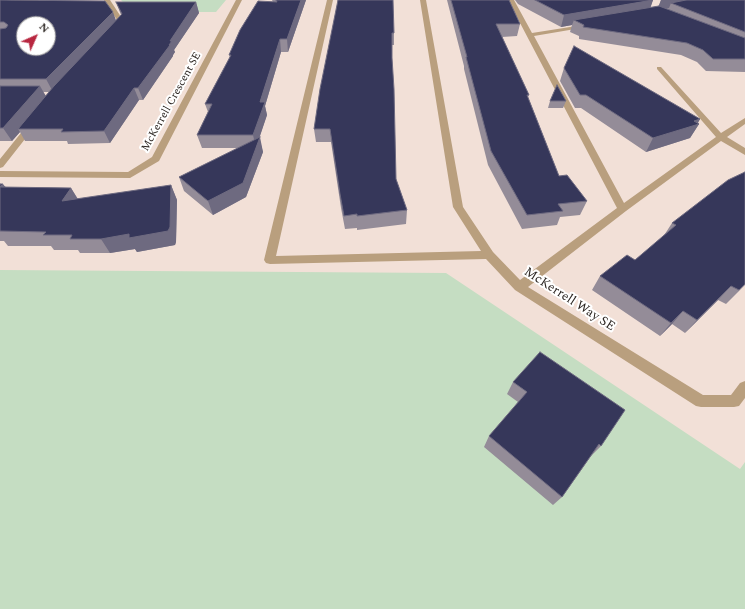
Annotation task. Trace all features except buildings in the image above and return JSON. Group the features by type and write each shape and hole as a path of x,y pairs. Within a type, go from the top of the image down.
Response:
{"street":[{"path":"0,4 36,0"},
{"path":"107,0 122,23 112,34"},
{"name":"McKerrell Crescent SE","path":"0,174 130,175 156,159 239,0"},
{"path":"330,0 270,260 489,255"},
{"name":"McKerrell Way SE","path":"423,0 458,207 489,255 519,287 701,402 734,401 745,387"},
{"path":"510,0 622,209"},
{"path":"530,35 593,24"},
{"path":"659,68 720,137 745,152"},
{"path":"0,165 37,119"},
{"path":"519,287 622,209 745,120"}],"green space":[{"path":"121,0 226,0 216,12 132,12"},
{"path":"0,270 446,273 740,469 745,462 745,609 0,609"}]}
